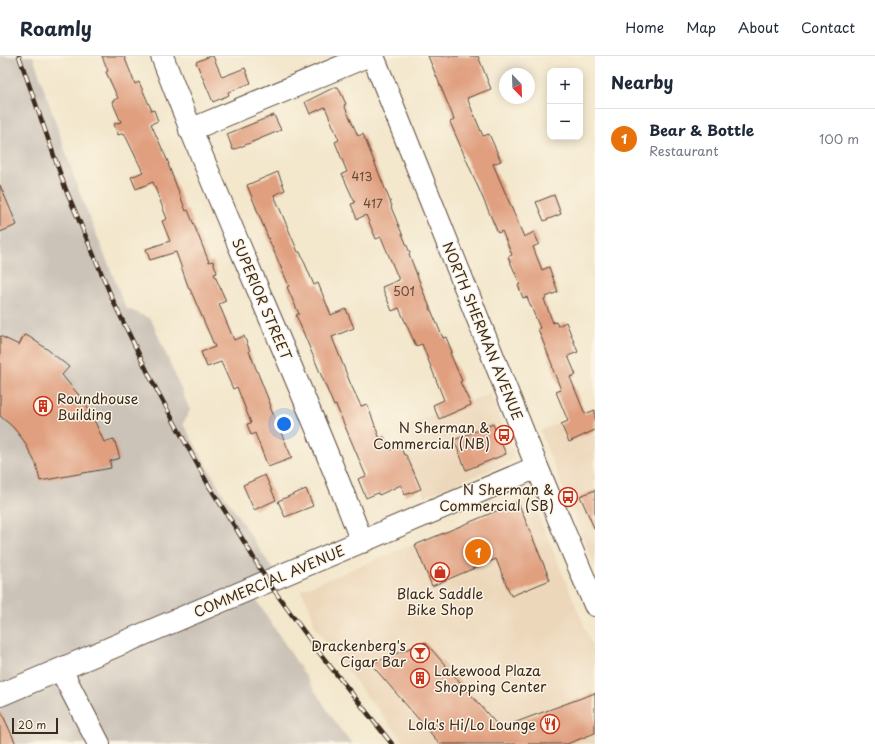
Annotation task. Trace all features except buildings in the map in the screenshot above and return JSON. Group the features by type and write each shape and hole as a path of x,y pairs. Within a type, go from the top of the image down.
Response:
{"street":[{"name":"SUPERIOR STREET","path":"162,56 190,130 245,258 362,542"},
{"path":"190,130 367,56"},
{"name":"NORTH SHERMAN AVENUE","path":"373,56 537,467 595,605"},
{"name":"COMMERCIAL AVENUE","path":"0,695 537,467"},
{"path":"61,670 99,744"}],"shaded area":[{"path":"0,56 33,56 79,191 126,308 151,319 190,410 183,424 222,492 278,577 250,590 339,728 353,744 0,744"},
{"path":"490,393 513,451 513,459 503,465 425,496 396,430"},
{"path":"595,407 595,568 540,431"},
{"path":"531,497 595,652 595,744 406,744 368,698 315,627 310,608 301,590"}],"railway":[{"path":"19,56 66,190 115,305 153,383 209,486 268,582 318,651 392,744"}],"place":[{"name":"Roundhouse Building","path":"43,406"},
{"name":"N Sherman & Commercial (NB)","path":"504,435"},
{"name":"N Sherman & Commercial (SB)","path":"568,497"},
{"name":"Bear & Bottle","path":"478,552"},
{"name":"Black Saddle Bike Shop","path":"440,572"},
{"name":"Drackenberg's Cigar Bar","path":"420,653"},
{"name":"Lakewood Plaza Shopping Center","path":"420,678"},
{"name":"Lola's Hi/Lo Lounge","path":"550,724"}]}
